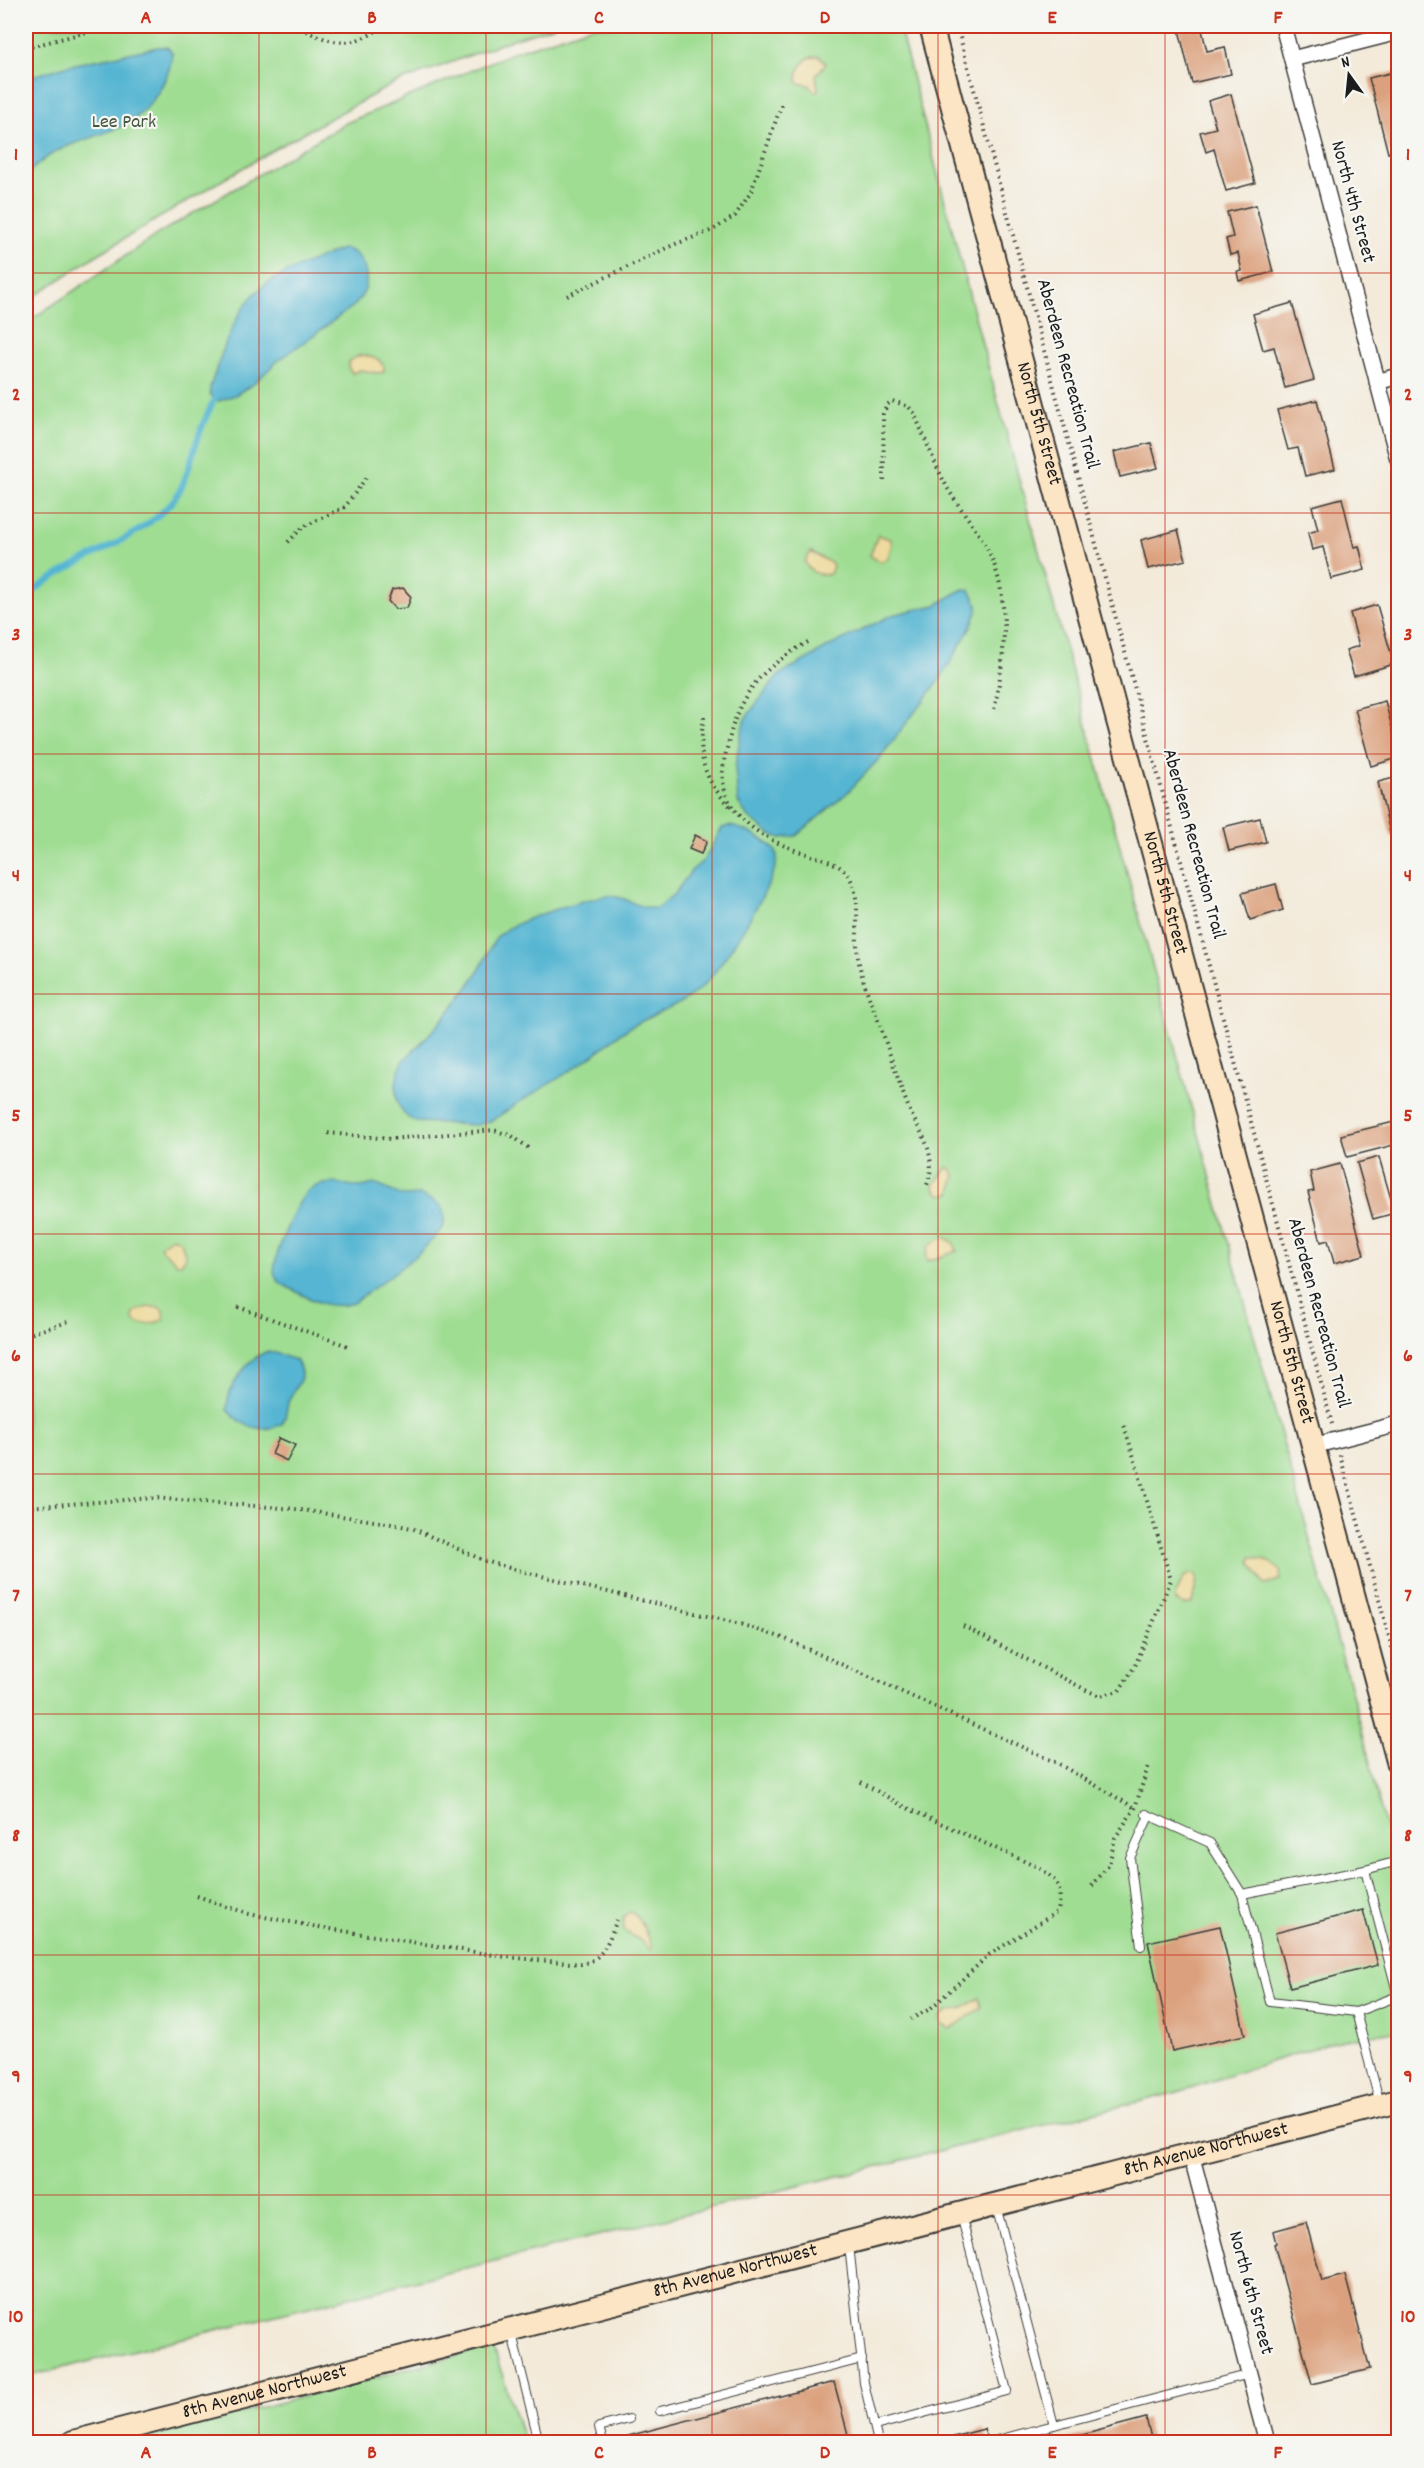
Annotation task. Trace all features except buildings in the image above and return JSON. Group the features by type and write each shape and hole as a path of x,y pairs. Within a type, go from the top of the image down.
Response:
{"street":[{"name":"North 5th Street","path":"931,26 1398,1761"},
{"name":"North 4th Street","path":"1283,26 1398,459"},
{"path":"1292,59 1398,32"},
{"path":"1377,382 1398,376"},
{"path":"1313,1446 1398,1424"},
{"name":"8th Avenue Northwest","path":"73,2442 1390,2103"},
{"name":"North 6th Street","path":"1191,2154 1267,2442"}],"lane":[{"path":"1141,1947 1130,1858 1148,1815 1210,1843 1242,1893 1270,2002 1356,2012 1398,1996 1365,1870"},
{"path":"1242,1893 1365,1870 1398,1860"},
{"path":"1356,2012 1390,2103"},
{"path":"996,2205 1054,2425"},
{"path":"874,2426 1007,2391 961,2214"},
{"path":"849,2243 862,2359 878,2442"},
{"path":"511,2330 539,2442"},
{"path":"660,2411 862,2359"},
{"path":"990,2442 1250,2374"},
{"path":"603,2442 599,2427 630,2419"}],"path":[{"path":"26,48 110,26"},
{"path":"295,26 339,43 366,38 384,26"},
{"name":"Aberdeen Recreation Trail","path":"957,26 1398,1670"},
{"path":"567,296 673,245 713,230 735,216 751,192 782,103"},
{"path":"26,344 31,340"},
{"path":"884,481 883,414 886,405 892,401 908,406 914,413 947,487 992,559 1001,589 1003,634 1001,678 994,710"},
{"path":"288,542 303,527 345,507 368,475"},
{"path":"733,809 723,782 723,769 732,730 744,699 759,676 781,657 808,642"},
{"path":"704,717 701,738 702,756 707,775 717,793 758,831 789,848 826,860 842,868 849,878 856,899 859,964 910,1109 928,1147 931,1172 927,1185"},
{"path":"328,1133 390,1139 494,1130 512,1136 530,1149"},
{"path":"238,1307 351,1347"},
{"path":"26,1335 71,1321"},
{"path":"963,1626 1100,1696 1119,1691 1135,1666 1171,1580 1125,1425"},
{"path":"26,1507 153,1498 295,1509 412,1528 485,1561 740,1624 786,1639 1057,1763 1148,1815"},
{"path":"1092,1886 1108,1866 1115,1838 1135,1808 1149,1763"},
{"path":"861,1782 905,1807 1035,1866 1053,1877 1061,1895 1058,1911 989,1955 930,2009 911,2019"},
{"path":"197,1896 249,1914 312,1926 506,1957 582,1964 591,1962 599,1955 607,1944 616,1920"}],"green space":[{"name":"Lee Park","path":"26,26 555,26 393,84 278,147 92,258 26,302"},
{"path":"593,26 899,26 984,351 1361,1726 1398,1880 1398,2030 1329,2043 1178,2092 26,2377 26,323 161,232 346,123 517,51"},
{"path":"493,2346 524,2442 131,2442"}],"sand":[{"path":"819,56 826,63 816,76 818,90 815,92 809,85 798,83 797,76 808,58"},
{"path":"364,355 379,360 384,367 384,372 361,370 352,373 348,367 349,362"},
{"path":"878,535 890,539 892,543 888,558 881,562 870,556"},
{"path":"811,552 831,563 833,566 830,574 818,574 808,568 805,561"},
{"path":"947,1167 955,1175 951,1193 941,1195 934,1185"},
{"path":"172,1237 180,1240 186,1256 182,1263 177,1263 161,1249 161,1245"},
{"path":"944,1237 953,1242 957,1251 928,1261 926,1256 929,1245"},
{"path":"158,1307 164,1311 164,1319 149,1324 134,1321 133,1316 136,1311"},
{"path":"1251,1557 1267,1560 1280,1570 1280,1579 1267,1585 1264,1584 1250,1562"},
{"path":"1195,1574 1197,1579 1192,1603 1185,1605 1176,1601 1175,1597 1183,1578"},
{"path":"629,1912 638,1917 641,1922 652,1948 650,1950 640,1940 624,1931 623,1917"},
{"path":"979,1998 981,2008 950,2029 941,2024 940,2016 948,2011 963,2008"}],"water":[{"path":"167,47 172,52 170,67 159,91 138,116 114,130 54,152 26,175 26,78 66,66"},
{"path":"342,249 359,257 365,269 365,289 355,305 278,361 252,385 235,395 219,401 214,400 210,394 210,387 224,347 236,321 251,298 278,277"},
{"path":"963,589 970,590 977,603 977,612 971,627 941,678 879,759 847,793 796,836 781,838 770,834 748,817 738,802 735,768 741,733 746,717 779,675 892,615 936,605"},
{"path":"729,826 741,829 771,846 777,856 775,867 758,904 733,946 709,980 692,996 627,1029 573,1069 488,1122 477,1125 416,1122 402,1111 396,1095 396,1086 404,1060 462,996 501,933 536,916 605,896 619,897 645,907 658,908 675,893 691,871 704,860 722,828"},
{"path":"333,1183 361,1187 375,1184 403,1196 421,1195 440,1204 444,1217 443,1226 437,1235 415,1256 353,1303 338,1306 317,1302 284,1286 275,1276 274,1269 285,1232 302,1198 313,1188"},
{"path":"269,1351 296,1360 301,1377 289,1400 282,1424 267,1428 253,1427 239,1421 227,1410 228,1401 234,1383 240,1374 253,1360"}],"waterway":[{"path":"26,598 62,572 124,539 161,514 175,498 183,484 201,428 214,400"}]}
